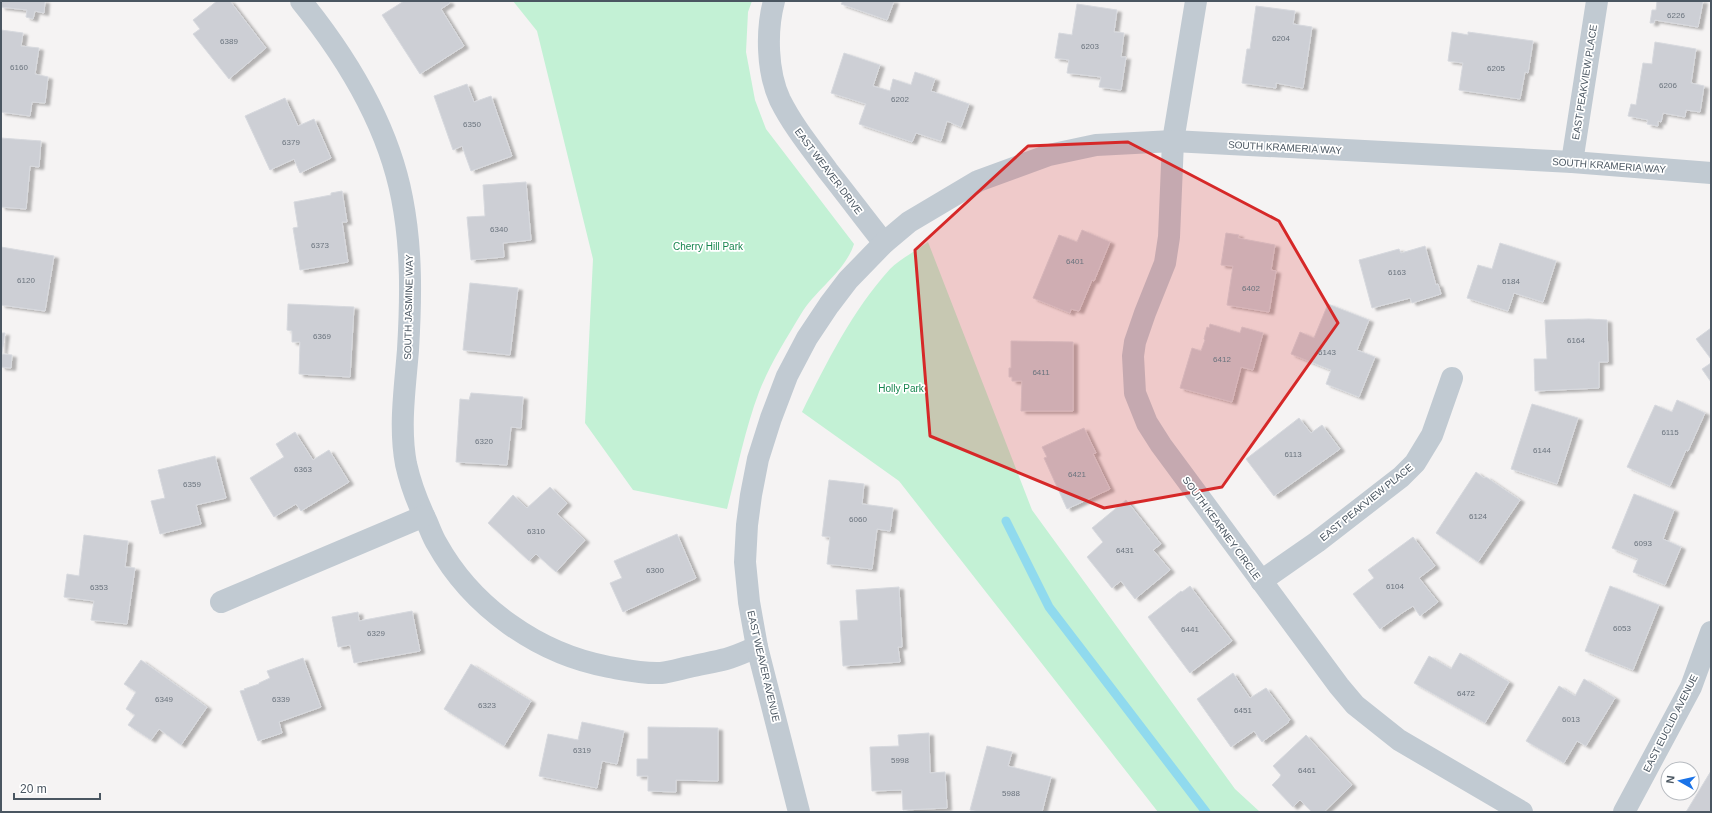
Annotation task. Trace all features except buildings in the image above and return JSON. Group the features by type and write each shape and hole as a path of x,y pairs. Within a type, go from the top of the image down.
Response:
{"street":[{"name":"SOUTH JASMINE WAY","path":"301,1 354,76 385,139 398,179 411,263 409,324 402,427 406,464 418,503 437,544 464,583 496,614 527,636 559,652 593,664 629,671 662,673 728,659 757,647"},
{"name":"EAST WEAVER DRIVE","path":"774,1 768,43 770,65 779,99 798,132 884,243"},
{"name":"SOUTH KEARNEY CIRCLE","path":"1196,1 1173,141 1169,237 1165,263 1135,342 1133,356 1135,393 1147,423 1161,445 1339,686 1355,705 1399,740 1522,812"},
{"name":"EAST PEAKVIEW PLACE","path":"1572,162 1596,1"},
{"name":"SOUTH KRAMERIA WAY","path":"884,243 909,222 978,181 1049,155 1096,145 1173,141 1572,162 1711,172"},
{"name":"EAST WEAVER AVENUE","path":"798,812 757,647 749,602 745,562 746,525 760,453 771,418 787,376 807,338 829,305 848,280 884,243"},
{"name":"EAST PEAKVIEW PLACE","path":"1261,580 1317,542 1401,477 1415,463 1432,435 1452,378"},
{"path":"221,602 424,516"},
{"name":"EAST EUCLID AVENUE","path":"1624,812 1691,686 1711,632"}],"highlighted area":[{"path":"1128,142 1279,221 1338,323 1222,487 1104,508 930,436 915,250 1028,146"}],"green space":[{"name":"Cherry Hill Park","path":"513,1 752,1 748,12 746,52 755,100 766,129 854,244 844,263 807,305 778,352 768,372 759,392 750,420 727,509 633,490 585,423 593,259 537,31"},
{"name":"Holly Park","path":"928,242 1032,510 1235,789 1260,812 1158,812 899,481 802,412 841,338 876,285 898,262"}],"waterway":[{"path":"1006,521 1049,607 1206,812"}]}
